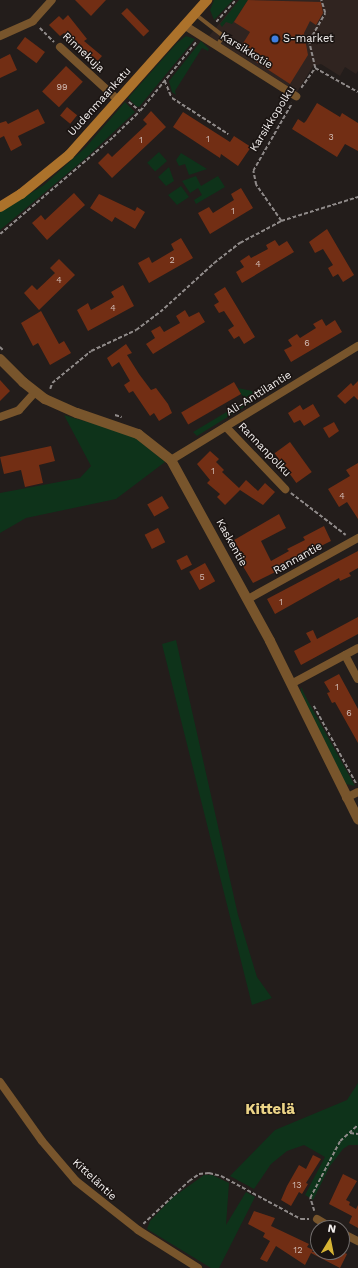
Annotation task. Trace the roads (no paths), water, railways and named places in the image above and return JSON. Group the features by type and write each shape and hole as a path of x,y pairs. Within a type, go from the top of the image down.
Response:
{"main road":[{"name":"Uudenmaankatu","path":"0,207 21,194 69,155 207,0"}],"street":[{"path":"0,36 33,22 52,0"},
{"name":"Karsikkotie","path":"184,25 296,96"},
{"name":"Rinnekuja","path":"60,47 118,100"},
{"name":"Ali-Anttilantie","path":"171,460 358,346"},
{"name":"Kaskentie","path":"4,357 61,407 138,434 171,460 248,598 346,798 358,819"},
{"path":"0,417 19,410 40,390"},
{"name":"Rannanpolku","path":"226,427 285,488"},
{"name":"Rannantie","path":"248,598 356,539"},
{"path":"291,684 358,648"},
{"path":"345,655 358,679"},
{"path":"346,798 358,792"},
{"name":"Kitteläntie","path":"0,1082 42,1141 76,1181 138,1230 198,1268"}],"lane":[{"path":"195,14 223,36 217,46"}],"place":[{"name":"S-market","path":"275,39"}],"district":[{"name":"Kittelä","path":"270,1110"}]}
